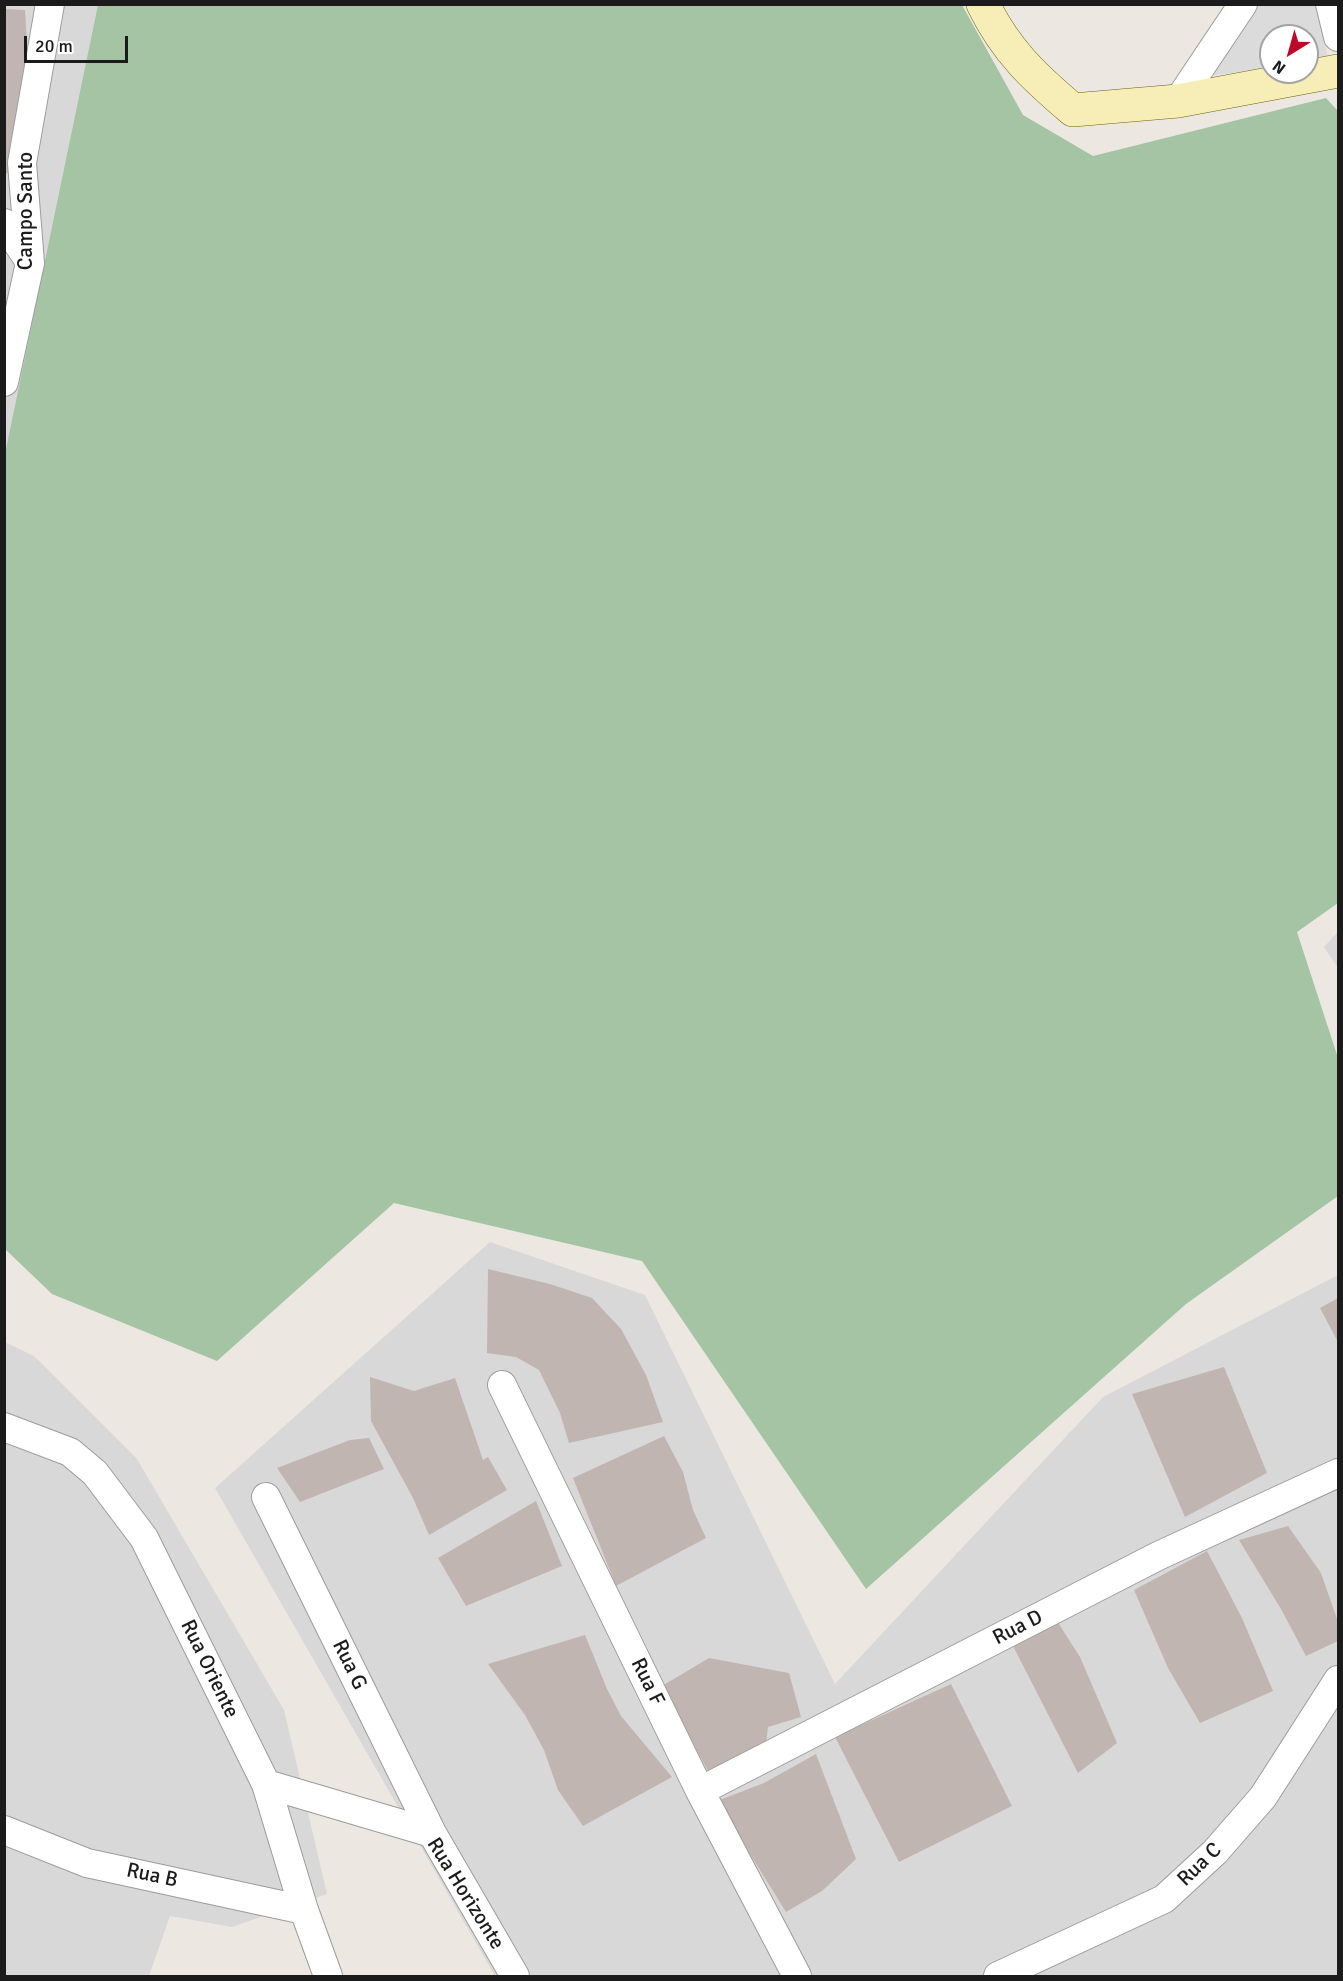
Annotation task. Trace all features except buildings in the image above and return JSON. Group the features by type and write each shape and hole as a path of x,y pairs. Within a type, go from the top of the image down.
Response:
{"street":[{"name":"Campo Santo","path":"4,382 30,263 22,163 50,4"},
{"path":"983,4 998,34 1028,72 1073,110 1178,101 1338,71"},
{"path":"1178,101 1243,4"},
{"path":"1330,4 1338,37"},
{"path":"4,223 30,263"},
{"name":"Rua F","path":"502,1385 700,1791 797,1977"},
{"name":"Rua Oriente","path":"4,1427 70,1452 95,1473 144,1538 266,1784 304,1910 328,1977"},
{"name":"Rua D","path":"700,1791 1158,1556 1338,1473"},
{"name":"Rua G","path":"266,1497 432,1833"},
{"name":"Rua C","path":"998,1977 1164,1899 1215,1852 1263,1797 1338,1680"},
{"name":"Rua Horizonte","path":"266,1784 432,1833 515,1977"},
{"name":"Rua B","path":"4,1830 87,1863 304,1910"}],"shaded area":[{"path":"5,5 116,5 5,644"},
{"path":"1257,5 1318,5 1328,59 1319,60 1319,24 1259,24 1259,69 1209,76"},
{"path":"1338,932 1338,968 1324,947"},
{"path":"490,1242 645,1295 835,1684 1103,1397 1338,1275 1338,1976 495,1976 215,1488"},
{"path":"5,1342 34,1356 137,1459 284,1710 327,1894 232,1927 170,1916 149,1976 5,1976"}],"green space":[{"path":"98,5 962,5 1023,115 1093,156 1326,98 1338,111 1338,903 1297,932 1338,1058 1338,1196 1186,1304 866,1589 642,1261 394,1203 217,1361 52,1294 5,1249 5,454"}]}
